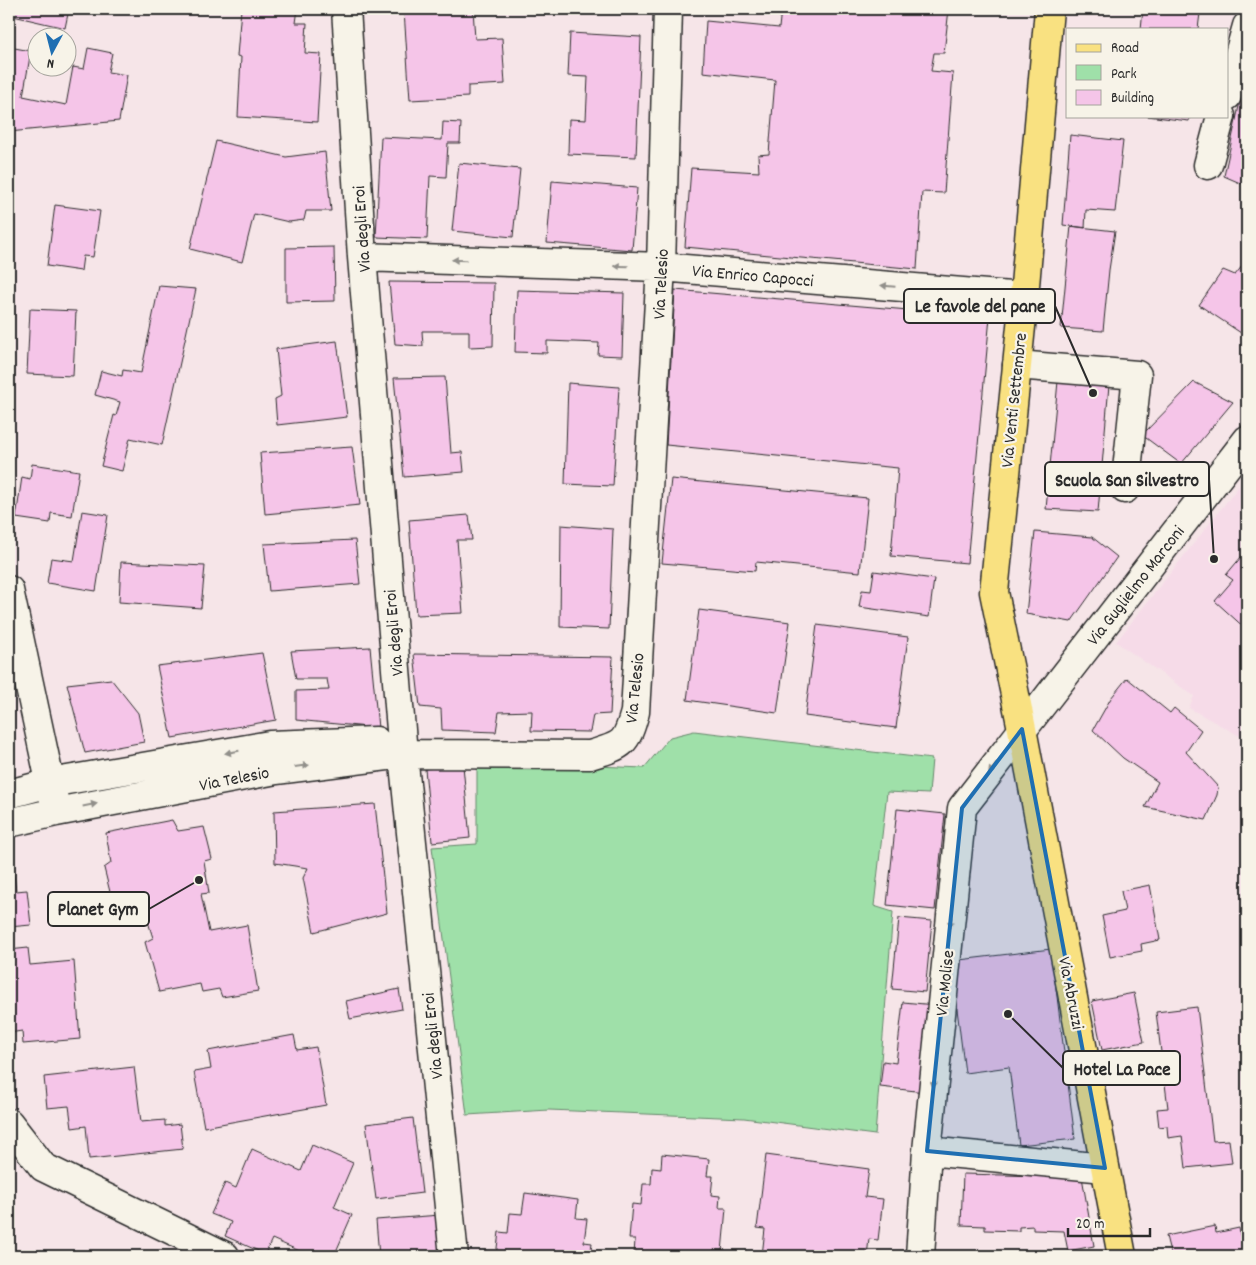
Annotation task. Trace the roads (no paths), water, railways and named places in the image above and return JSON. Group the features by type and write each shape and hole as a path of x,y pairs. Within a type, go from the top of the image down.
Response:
{"main road":[{"name":"Via Venti Settembre","path":"1022,729 994,592 1024,297 1049,9"},
{"name":"Via Abruzzi","path":"1022,729 1122,1256"}],"street":[{"name":"Via degli Eroi","path":"346,9 362,257 403,747 454,1256"},
{"name":"Via Telesio","path":"9,794 50,783 270,745 403,747 428,752 590,755 614,748 628,737 635,712 661,267 668,9"},
{"path":"1228,92 1247,26"},
{"path":"1208,164 1221,118"},
{"name":"Via Enrico Capocci","path":"362,257 661,267 1024,297"},
{"path":"1017,365 1137,375 1125,489"},
{"name":"Via Guglielmo Marconi","path":"1022,729 1247,440"},
{"path":"9,590 56,812"},
{"name":"Via Molise","path":"920,1256 927,1151 962,808 1022,729"},
{"name":"Via Telesio","path":"9,824 56,812 403,747"},
{"path":"9,1123 43,1167 226,1256"},
{"path":"927,1151 1105,1168"}],"place":[{"name":"Le favole del pane","path":"1093,393"},
{"name":"Scuola San Silvestro","path":"1214,559"},
{"name":"Planet Gym","path":"199,880"},
{"name":"Hotel La Pace","path":"1008,1014"}]}
